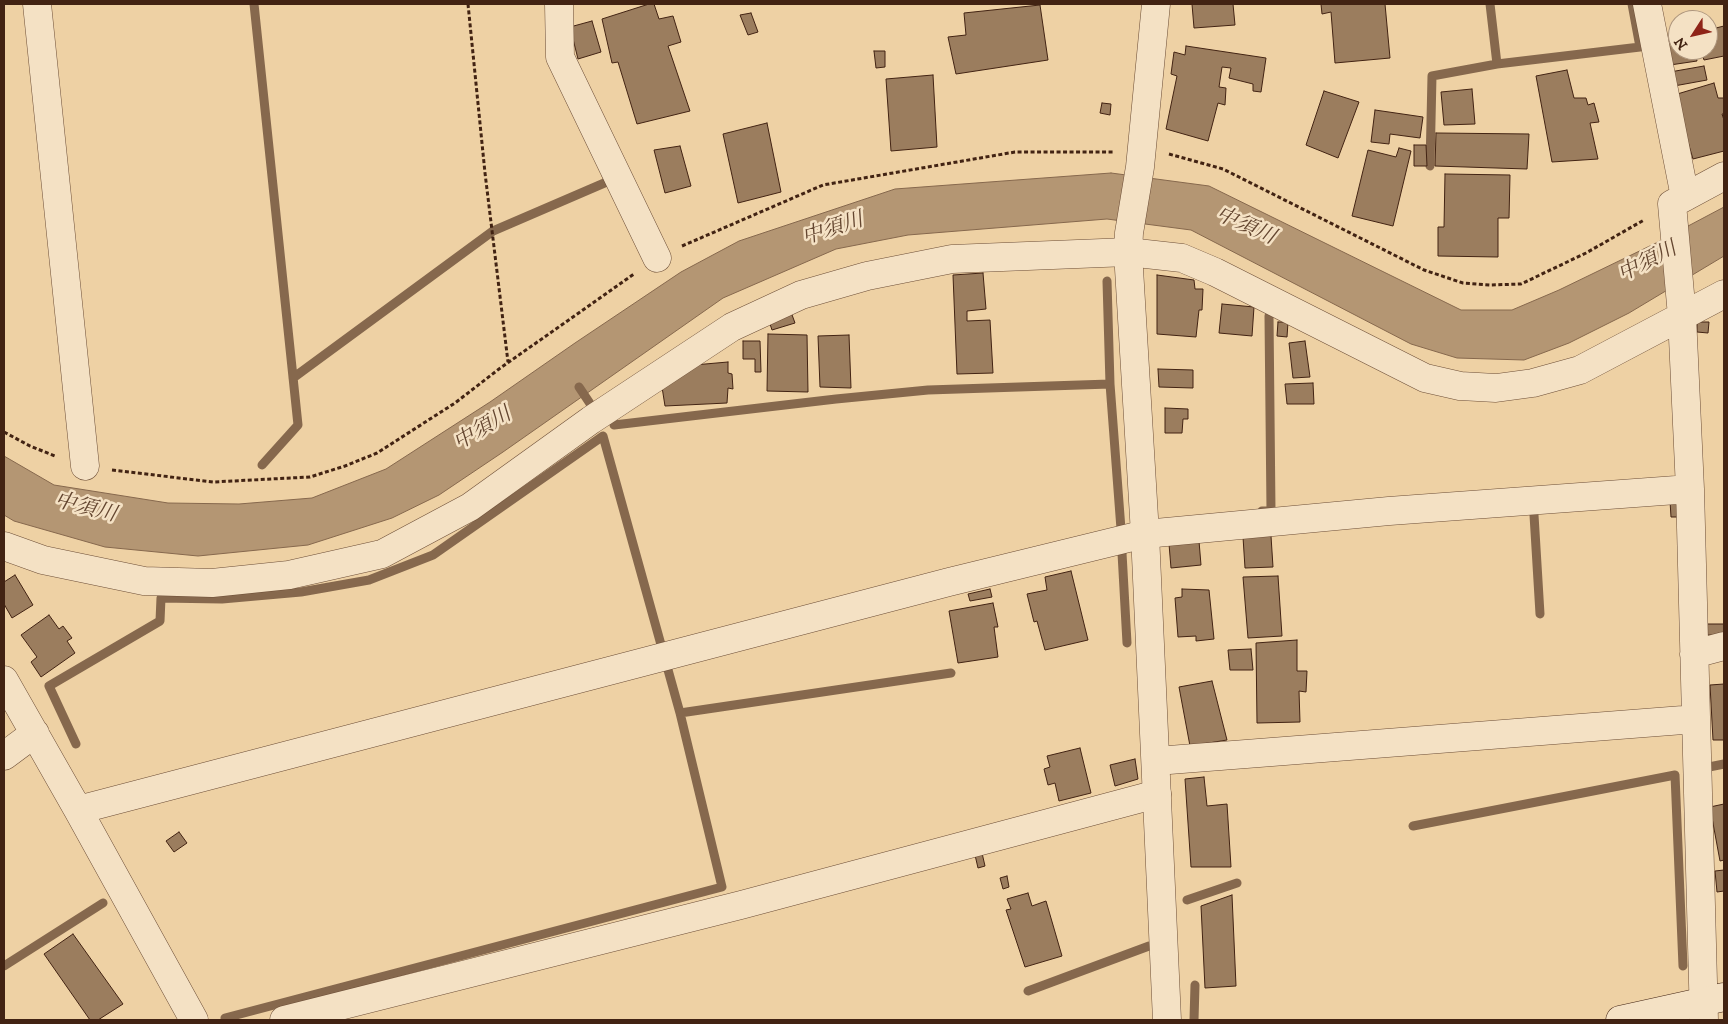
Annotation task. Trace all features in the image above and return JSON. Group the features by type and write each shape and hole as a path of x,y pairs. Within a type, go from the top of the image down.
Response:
{"street":[{"path":"37,4 85,466"},
{"path":"558,4 560,57 657,258"},
{"path":"1156,4 1140,167 1129,242 1158,794 1167,1020"},
{"path":"1647,4 1685,197"},
{"path":"1620,1020 1711,1006 1696,719 1690,489 1681,302 1672,204 1724,176"},
{"path":"4,546 43,560 144,581 212,583 289,575 382,554 470,507 591,420 732,327 801,295 867,276 952,259 1129,242 1182,258 1215,272 1425,378 1460,386 1496,388 1533,384 1580,370 1681,302 1724,294"},
{"path":"78,810 949,582 1145,534 1389,511 1690,489"},
{"path":"1694,654 1724,646"},
{"path":"4,680 78,810 190,1019"},
{"path":"1156,761 1696,719"},
{"path":"4,756 35,733"},
{"path":"284,1020 731,907 1158,794"}],"path":[{"path":"468,4 485,173 508,362"}],"water":[{"name":"中須川","path":"1111,173 1209,186 1461,310 1512,310 1559,290 1656,243 1724,207 1724,256 1629,313 1569,343 1524,360 1457,358 1411,344 1191,230 1107,219 908,235 836,249 723,298 439,495 392,518 308,545 198,556 105,547 14,521 4,515 4,456 54,485 168,503 239,504 312,498 386,469 490,402 681,272 739,241 895,189"}],"building":[{"path":"654,4 659,19 673,16 681,42 668,46 690,111 637,124 618,62 612,63 602,19"},
{"path":"1192,4 1233,4 1235,25 1194,28"},
{"path":"1321,4 1385,4 1390,58 1335,63 1331,12 1322,14"},
{"path":"1040,5 1048,60 956,74 948,37 966,35 964,13"},
{"path":"751,13 758,32 748,35 740,15"},
{"path":"592,21 601,52 578,59 570,27"},
{"path":"1724,26 1724,56 1718,57 1718,28"},
{"path":"1186,46 1266,58 1261,92 1253,91 1253,84 1229,78 1231,68 1222,67 1219,87 1226,88 1225,105 1218,103 1208,141 1166,129 1177,76 1171,74 1174,52 1185,55"},
{"path":"874,51 885,51 885,67 876,68"},
{"path":"1669,60 1697,61 1670,65"},
{"path":"1704,66 1707,80 1674,86 1670,72"},
{"path":"1567,70 1574,98 1586,98 1588,105 1594,103 1599,122 1590,123 1598,159 1552,162 1536,76"},
{"path":"933,75 937,147 891,151 886,79"},
{"path":"1714,83 1718,98 1724,98 1724,114 1722,114 1724,120 1724,151 1693,159 1674,95"},
{"path":"1472,89 1475,124 1444,125 1441,92"},
{"path":"1324,91 1359,102 1338,158 1306,145"},
{"path":"1102,103 1111,104 1110,115 1100,113"},
{"path":"1375,110 1423,117 1420,138 1390,134 1389,144 1371,142"},
{"path":"767,123 781,192 738,203 723,134"},
{"path":"1436,133 1529,134 1527,169 1435,166"},
{"path":"1414,145 1426,145 1427,166 1414,166"},
{"path":"680,146 691,186 665,193 654,150"},
{"path":"1399,148 1411,151 1393,226 1352,216 1368,150 1396,157"},
{"path":"1445,174 1510,175 1509,218 1498,218 1498,257 1438,256 1438,227 1444,227"},
{"path":"983,273 986,309 967,311 967,321 990,320 993,373 957,374 953,275"},
{"path":"1157,275 1194,280 1195,289 1203,289 1202,310 1199,310 1196,337 1157,334"},
{"path":"1222,304 1254,307 1252,336 1219,333"},
{"path":"791,312 795,323 772,330 769,321"},
{"path":"1278,322 1288,322 1287,337 1277,336"},
{"path":"1697,322 1709,322 1708,333 1697,332"},
{"path":"768,334 807,335 808,392 767,391"},
{"path":"849,335 851,388 820,387 818,336"},
{"path":"743,341 760,341 761,372 755,372 755,359 743,359"},
{"path":"1305,341 1310,377 1293,378 1289,343"},
{"path":"728,362 728,373 732,374 733,389 728,388 727,403 665,406 662,387 694,365"},
{"path":"1158,369 1193,370 1193,388 1159,387"},
{"path":"1313,383 1314,404 1287,404 1285,384"},
{"path":"1165,408 1188,409 1188,419 1183,419 1182,433 1165,433"},
{"path":"1670,501 1678,501 1679,517 1671,517"},
{"path":"1271,536 1273,567 1245,568 1243,537"},
{"path":"1199,541 1201,565 1171,568 1169,544"},
{"path":"1071,571 1088,640 1045,650 1037,621 1034,622 1027,594 1047,590 1045,577"},
{"path":"15,575 33,605 12,618 4,604 4,582"},
{"path":"1278,576 1282,636 1248,638 1243,577"},
{"path":"990,589 992,597 970,601 968,594"},
{"path":"1182,589 1209,590 1214,639 1196,641 1196,636 1178,637 1175,598 1182,597"},
{"path":"993,603 998,627 994,627 998,657 958,663 949,611"},
{"path":"49,615 59,629 63,626 72,638 67,641 75,653 41,677 31,662 37,657 21,635"},
{"path":"1706,624 1724,624 1724,636 1707,635"},
{"path":"1297,640 1297,671 1307,671 1306,692 1299,691 1300,722 1257,723 1256,643"},
{"path":"1251,649 1253,670 1230,670 1228,650"},
{"path":"1212,681 1227,740 1190,746 1179,687"},
{"path":"1724,684 1724,740 1713,740 1710,685"},
{"path":"1080,748 1091,793 1059,801 1055,783 1048,785 1044,769 1050,767 1047,756"},
{"path":"1135,759 1138,779 1115,786 1110,765"},
{"path":"1204,777 1207,806 1227,804 1231,867 1191,867 1185,779"},
{"path":"1724,804 1724,860 1720,861 1710,807"},
{"path":"179,832 187,843 174,852 166,841"},
{"path":"982,853 985,866 978,868 975,855"},
{"path":"1724,870 1724,891 1717,892 1715,871"},
{"path":"1007,876 1009,887 1003,889 1000,878"},
{"path":"1028,893 1032,906 1046,901 1062,956 1025,967 1006,910 1011,909 1007,899"},
{"path":"1232,895 1236,986 1205,988 1201,906"},
{"path":"73,934 123,1004 98,1020 90,1020 44,954"}],"waterway":[{"path":"254,4 298,425 262,465"},
{"path":"1490,4 1497,64"},
{"path":"1430,166 1432,76 1497,64 1640,47 1632,4"},
{"path":"293,378 493,231 609,181 606,175"},
{"path":"614,425 928,390 1110,384 1107,281"},
{"path":"1262,511 1271,511 1269,316"},
{"path":"1110,384 1121,529"},
{"path":"579,387 591,405"},
{"path":"76,744 49,686 160,621 161,598 222,599 301,592 369,580 433,555 603,436 680,713"},
{"path":"1534,515 1540,614"},
{"path":"1122,553 1127,643"},
{"path":"225,1018 722,887 680,713 951,673"},
{"path":"1709,767 1724,764"},
{"path":"1413,826 1675,775 1683,966"},
{"path":"1187,900 1237,883"},
{"path":"4,966 103,903"},
{"path":"1028,991 1149,946"},
{"path":"1194,1020 1195,985"}]}
